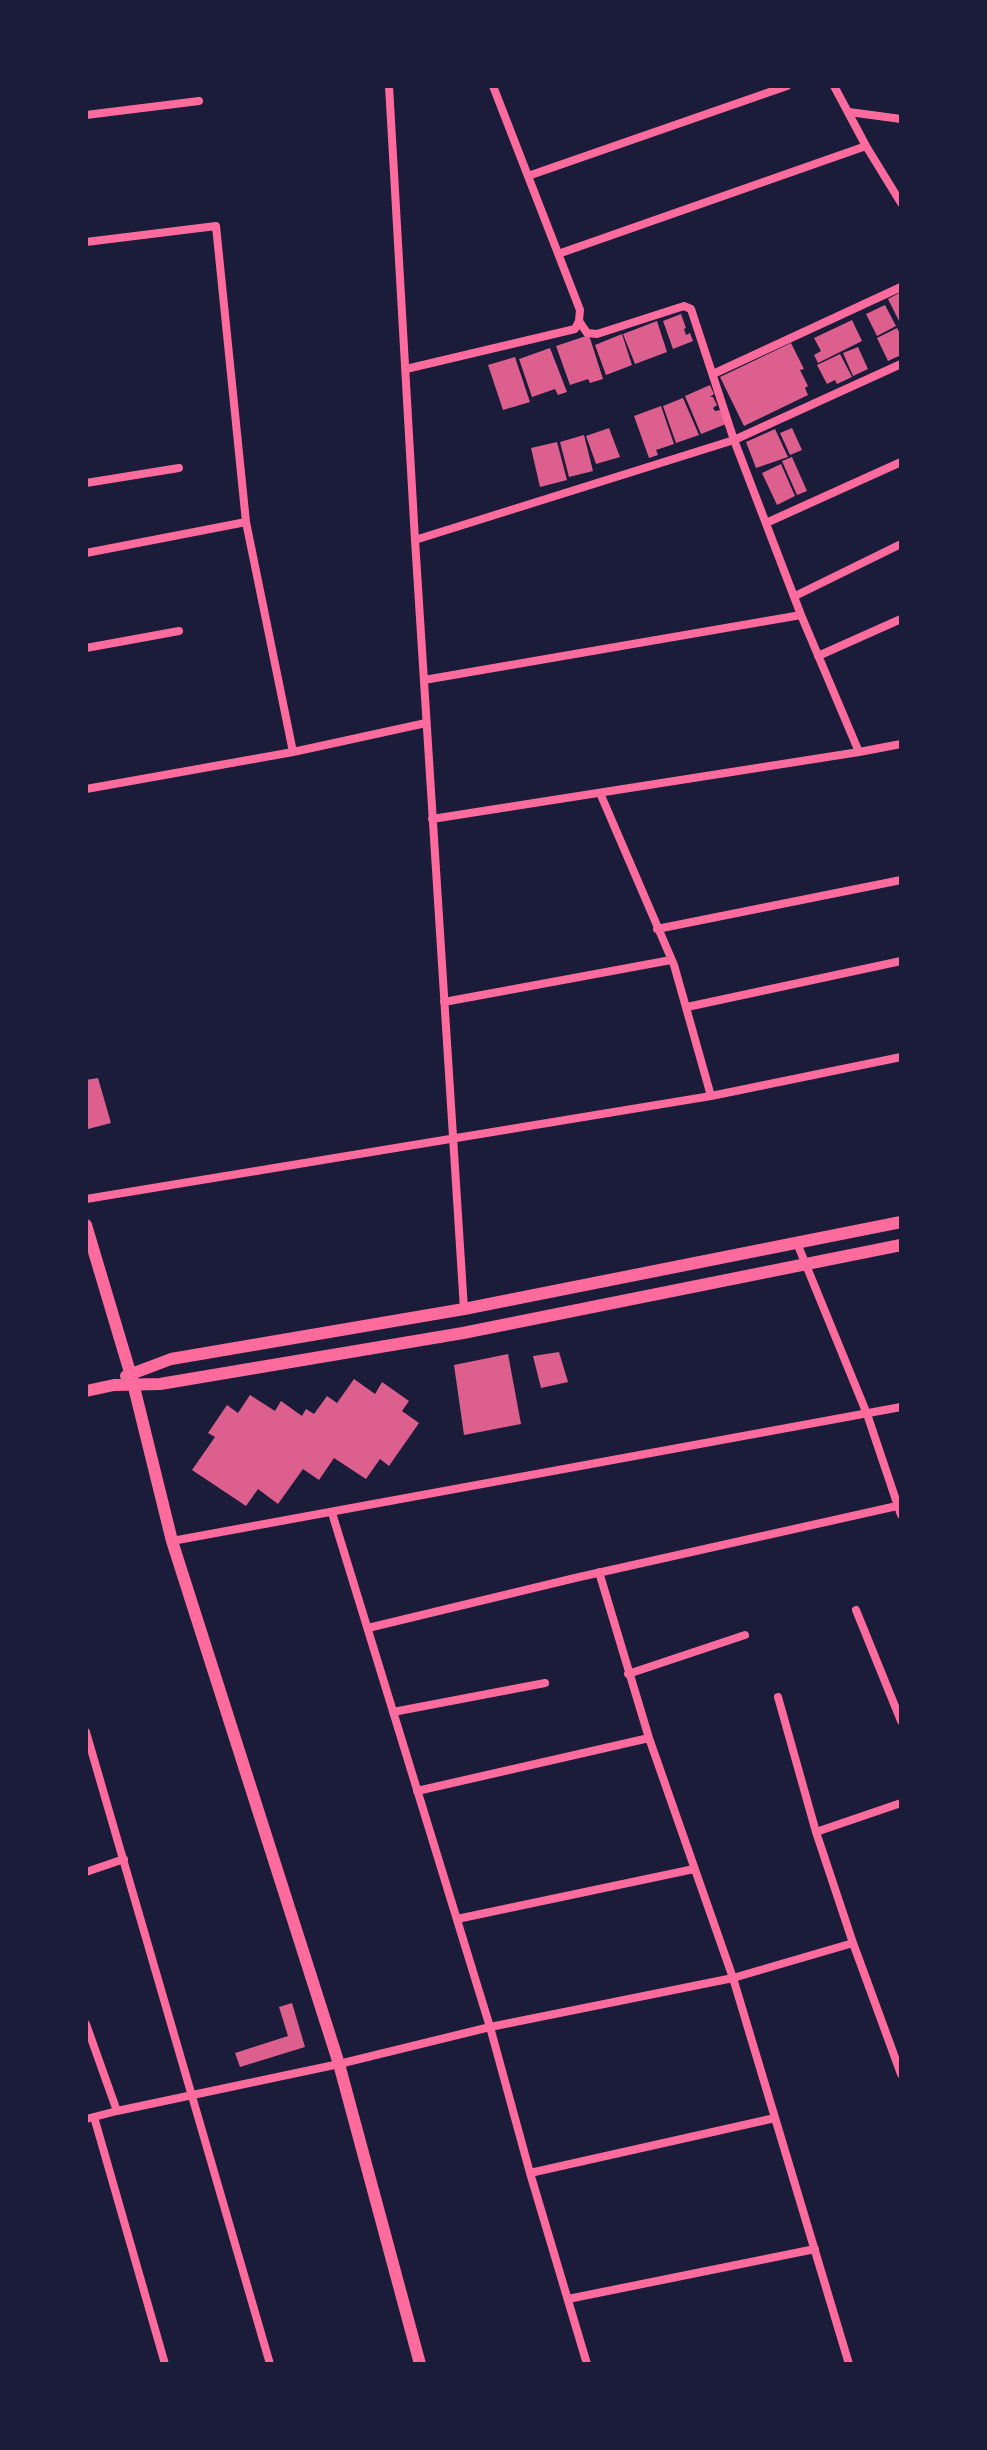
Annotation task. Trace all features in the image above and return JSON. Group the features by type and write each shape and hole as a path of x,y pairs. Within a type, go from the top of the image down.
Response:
{"street":[{"path":"389,86 464,1309"},
{"path":"406,369 575,329 579,321 580,310 493,86"},
{"path":"528,176 787,86"},
{"path":"834,86 901,203"},
{"path":"86,115 199,101"},
{"path":"849,112 901,119"},
{"path":"558,254 866,146"},
{"path":"86,242 216,226 246,522 293,752"},
{"path":"713,374 901,287"},
{"path":"579,321 587,333 597,334 684,306 691,309 734,440 801,615 859,752"},
{"path":"415,540 734,440 901,364"},
{"path":"766,523 901,462"},
{"path":"86,483 179,468"},
{"path":"86,553 246,522"},
{"path":"795,596 901,544"},
{"path":"424,680 801,615"},
{"path":"818,656 901,619"},
{"path":"86,648 179,631"},
{"path":"86,789 293,752 426,723"},
{"path":"432,819 901,744"},
{"path":"600,793 671,960 711,1096"},
{"path":"657,929 901,880"},
{"path":"444,1002 671,960"},
{"path":"687,1007 901,961"},
{"path":"86,1199 711,1096 901,1057"},
{"path":"86,1391 132,1379 171,1359 464,1309 901,1222"},
{"path":"86,1225 132,1379 172,1541 339,2064 420,2364"},
{"path":"797,1243 867,1414 901,1515"},
{"path":"132,1379 160,1384 463,1333 901,1245"},
{"path":"172,1541 901,1407"},
{"path":"368,1628 599,1572 897,1506"},
{"path":"332,1513 490,2027 587,2364"},
{"path":"599,1572 649,1738 733,1978 849,2364"},
{"path":"856,1610 901,1721"},
{"path":"628,1674 745,1635"},
{"path":"393,1712 545,1683"},
{"path":"778,1697 816,1832 901,2074"},
{"path":"86,1732 270,2364"},
{"path":"417,1791 649,1738"},
{"path":"816,1832 901,1803"},
{"path":"86,1872 124,1859"},
{"path":"457,1919 694,1869"},
{"path":"165,2364 90,2118 339,2064 490,2027 733,1978 853,1943"},
{"path":"86,2024 117,2111"},
{"path":"530,2173 775,2118"},
{"path":"568,2299 815,2249"}],"building":[{"path":"901,292 901,325 888,299"},
{"path":"885,305 896,326 877,336 866,314"},
{"path":"681,314 686,335 690,333 693,341 673,349 663,321"},
{"path":"852,320 862,341 818,363 814,355 821,351 814,338"},
{"path":"657,321 667,352 635,364 623,334"},
{"path":"897,328 901,336 901,355 888,361 877,338"},
{"path":"622,334 632,365 606,375 595,345"},
{"path":"589,335 603,379 590,383 588,379 570,385 556,346"},
{"path":"791,343 804,369 800,370 808,386 805,388 808,395 744,426 720,377"},
{"path":"858,347 868,369 853,376 843,353"},
{"path":"550,348 567,392 558,395 555,389 532,397 519,359"},
{"path":"840,354 852,377 837,384 835,380 827,384 817,365"},
{"path":"515,357 530,402 503,410 488,365"},
{"path":"710,385 714,394 710,397 717,405 713,408 720,410 726,424 701,434 685,396"},
{"path":"683,398 699,435 676,443 663,406"},
{"path":"661,406 674,444 656,450 658,455 649,458 634,416"},
{"path":"609,428 620,457 596,464 586,436"},
{"path":"792,428 802,450 790,455 780,433"},
{"path":"775,429 788,457 756,468 746,442"},
{"path":"584,435 593,471 569,477 560,442"},
{"path":"557,442 567,480 540,487 531,448"},
{"path":"792,457 807,491 797,495 782,461"},
{"path":"781,464 795,496 777,505 762,473"},
{"path":"98,1078 111,1123 88,1129 86,1080"},
{"path":"559,1352 568,1382 541,1388 533,1356"},
{"path":"508,1354 521,1424 464,1435 454,1365"},
{"path":"354,1379 375,1394 382,1382 409,1401 402,1411 419,1423 389,1466 380,1459 366,1479 334,1458 319,1480 303,1469 278,1504 258,1489 246,1506 192,1470 215,1437 208,1433 227,1405 238,1413 250,1395 275,1411 281,1401 302,1416 306,1409 314,1414 327,1396 337,1403"},
{"path":"292,2003 305,2047 240,2067 235,2053 288,2036 279,2007"}]}
